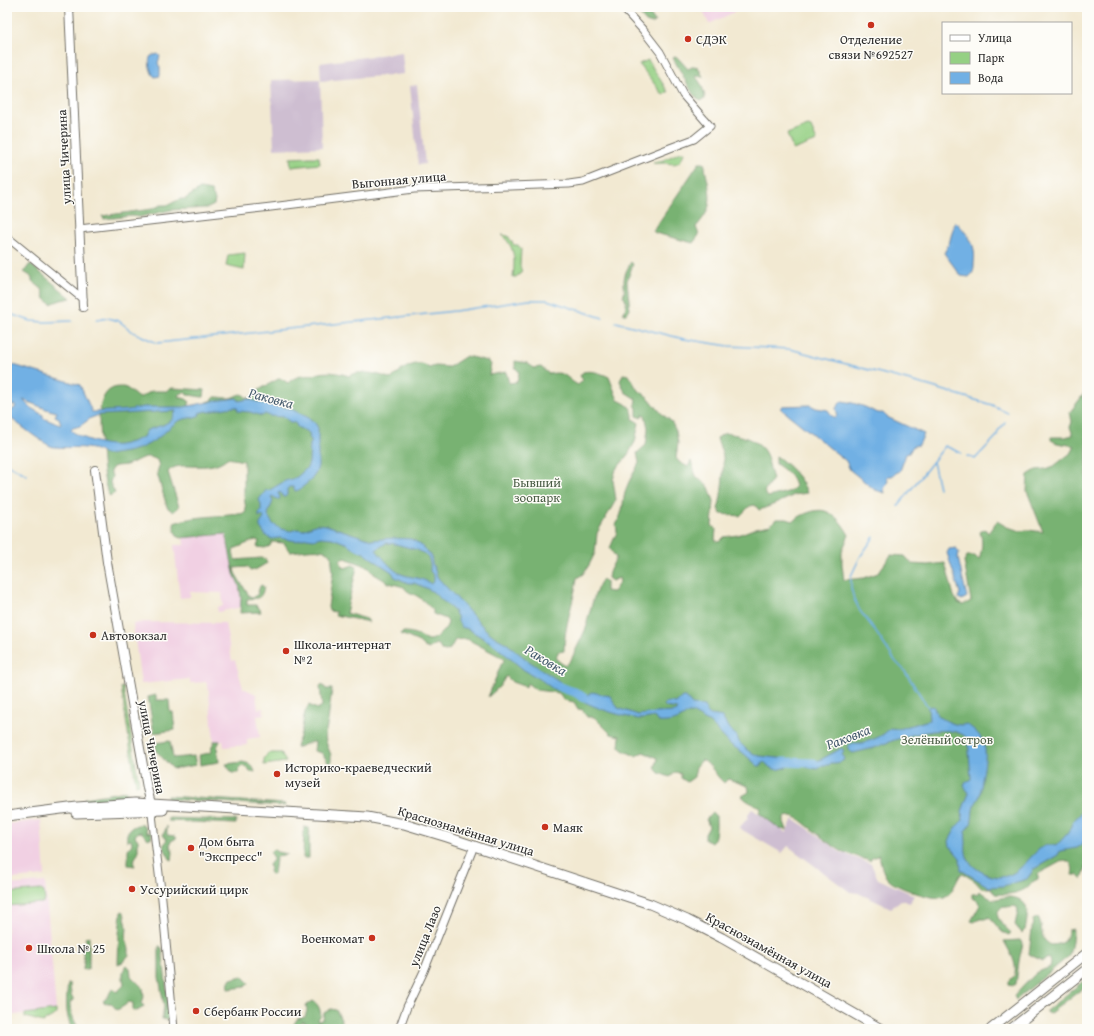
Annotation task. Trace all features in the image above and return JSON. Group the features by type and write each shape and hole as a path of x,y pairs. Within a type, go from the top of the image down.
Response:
{"highway":[{"name":"Краснознамённая улица","path":"7,816 47,810 122,803 152,807 362,821 404,827 472,851 529,867"},
{"name":"Краснознамённая улица","path":"7,821 44,815 152,807 245,809 367,816 529,867 659,911 703,928 881,1029"},
{"name":"Краснознамённая улица","path":"659,911 714,938 870,1029"},
{"path":"991,1029 1087,953"},
{"path":"1011,1029 1087,969"}],"main road":[{"name":"улица Чичерина","path":"69,7 83,303"},
{"name":"улица Чичерина","path":"95,470 107,562 147,788 152,807"}],"street":[{"name":"Выгонная улица","path":"79,229 414,189 546,185 583,182 638,162 694,139 710,126 683,95 660,52 643,30 622,7"},
{"path":"7,237 83,303"},
{"name":"улица Чичерина","path":"152,807 174,1029"},
{"name":"улица Лазо","path":"399,1029 472,851"}],"shaded area":[{"path":"701,7 745,7 709,24"},
{"path":"402,52 404,74 321,81 320,63"},
{"path":"320,79 322,147 274,149 271,80"},
{"path":"417,85 425,164 418,165 410,86"},
{"path":"226,534 234,574 239,585 241,607 218,612 217,607 223,606 222,593 190,592 190,597 180,598 174,545 184,545 183,537"},
{"path":"143,622 225,623 232,661 235,660 243,688 256,694 258,709 263,708 264,715 257,716 260,737 247,739 247,745 224,747 223,741 214,741 208,685 206,682 190,683 190,679 141,684 133,624"},
{"path":"752,809 786,833 793,819 840,852 871,864 878,879 914,895 910,903 901,900 891,908 858,893 850,892 788,846 782,853 739,828 747,819"},
{"path":"41,820 45,876 12,879 7,824"},
{"name":"Школа № 25","path":"45,882 56,1010 7,1016 7,885"}],"green space":[{"path":"633,7 644,7 655,22 652,24 646,22"},
{"path":"676,56 688,69 694,66 698,67 703,77 695,76 702,86 705,99 700,101 693,94 673,58"},
{"path":"648,60 668,92 663,95 639,64"},
{"path":"808,126 811,127 817,141 793,150 787,134"},
{"path":"684,152 683,156 676,164 653,163 661,161"},
{"path":"319,157 320,164 291,167 290,158"},
{"path":"699,163 704,163 705,166 710,201 707,211 696,227 699,235 693,243 655,233 653,231"},
{"path":"200,189 211,191 215,200 214,205 208,208 171,210 139,217 132,216 104,219 102,216 152,209 161,205 167,205 181,199 185,199"},
{"path":"502,235 508,236 514,245 518,245 521,249 520,266 522,272 516,277 513,277 514,259 512,249"},
{"path":"245,253 244,270 226,266 228,255"},
{"path":"631,262 633,264 627,281 630,310 626,314 623,314 626,305 626,300 623,296 624,279"},
{"path":"30,264 71,298 51,304 45,299 42,289 32,281 32,277 24,272"},
{"name":"Зелёный остров","path":"466,356 488,361 491,364 489,375 506,372 509,383 517,382 519,372 515,367 515,361 527,363 534,368 541,367 549,374 562,374 578,385 583,380 580,376 583,372 586,371 603,374 609,377 618,400 631,409 633,419 639,423 635,442 626,458 616,469 613,480 616,500 597,533 595,553 583,574 577,578 567,623 564,651 558,652 556,659 565,666 571,660 587,626 587,621 600,583 603,579 606,582 606,591 613,592 620,582 619,578 612,581 608,578 609,572 616,558 610,548 617,532 616,523 622,511 626,489 639,463 637,453 646,445 648,428 645,415 643,414 641,418 637,416 637,408 635,405 636,399 625,392 620,381 623,374 629,375 637,389 649,398 662,414 671,421 676,431 678,443 676,458 679,462 688,467 691,461 696,476 709,487 714,501 712,526 716,529 715,540 719,542 724,537 738,535 756,528 770,525 776,519 787,519 793,521 800,516 817,510 825,511 833,515 842,524 849,535 842,551 844,580 864,578 878,573 891,555 905,556 912,564 928,565 945,563 954,596 958,603 963,605 971,601 964,561 967,556 975,556 979,560 982,546 980,532 985,529 988,533 997,521 1007,527 1021,531 1029,530 1043,532 1027,491 1028,475 1036,470 1054,466 1072,452 1075,446 1057,443 1051,440 1051,437 1065,437 1073,435 1070,427 1072,422 1070,412 1087,387 1087,864 1082,879 1078,875 1072,875 1072,865 1064,860 1038,874 1038,879 1025,889 1010,894 995,894 991,888 981,888 975,881 962,873 950,893 939,898 925,896 894,884 886,876 879,855 872,858 870,861 841,851 793,816 784,817 787,830 780,829 759,813 761,808 742,796 749,792 748,786 728,779 724,783 702,760 696,767 694,777 687,782 681,778 681,774 676,772 670,777 659,773 655,768 658,758 643,752 636,756 624,751 619,747 620,736 611,734 594,717 587,717 583,710 578,709 574,702 564,700 559,693 536,690 527,683 526,687 512,682 506,676 500,686 488,697 504,661 503,658 467,639 455,640 450,649 446,651 441,650 439,645 436,644 429,649 424,647 419,642 401,634 402,632 410,632 430,640 437,637 445,629 448,622 446,619 433,614 433,610 418,596 407,591 404,587 389,583 374,574 369,567 345,558 340,560 345,568 353,565 357,567 346,613 367,619 369,622 335,615 336,612 329,611 328,607 333,572 331,554 322,550 290,552 284,543 272,542 270,546 265,548 257,547 259,541 255,540 234,549 233,553 235,560 262,558 266,560 267,563 255,570 250,571 248,567 234,568 235,573 249,596 253,597 257,595 260,586 262,585 264,587 262,594 258,598 247,599 247,605 256,605 261,612 240,613 241,598 239,585 234,574 226,534 180,538 175,532 174,523 199,517 245,513 244,461 227,458 219,463 211,465 179,466 173,468 168,472 179,507 173,512 167,507 157,473 159,466 157,460 148,457 141,458 130,464 113,467 110,471 112,476 110,483 115,493 109,496 103,472 99,420 102,401 106,393 113,388 124,387 139,398 152,391 167,391 172,388 205,390 204,397 187,395 185,392 180,394 179,397 190,402 188,406 205,404 215,397 229,398 242,394 247,398 252,398 255,392 280,378 288,383 300,376 315,375 327,372 349,376 358,373 370,373 391,379 399,372 415,364 425,365 429,368 435,366 449,367"},
{"path":"725,433 737,435 753,441 763,449 767,457 773,479 764,492 768,497 791,491 795,487 790,476 776,464 776,456 786,463 794,472 802,482 807,493 794,495 759,510 755,505 750,506 740,516 721,514 718,509 721,497 723,456 717,438"},
{"path":"322,684 326,689 332,689 325,735 331,755 331,763 329,764 322,753 314,751 315,742 311,742 296,748 307,708 309,705 317,709 322,706 320,686"},
{"path":"121,687 123,687 139,784 136,785"},
{"path":"156,695 156,700 169,700 170,712 173,712 175,730 154,733 148,697"},
{"path":"170,741 173,758 194,756 196,765 173,769 157,752 155,743"},
{"path":"214,741 220,741 217,747 219,762 200,765 199,755 210,753"},
{"path":"268,753 281,753 286,762 264,765 264,759"},
{"path":"242,762 250,765 255,772 250,772 249,769 244,766 240,767 238,773 232,773 226,764"},
{"path":"126,791 126,796 86,802 85,798"},
{"path":"167,796 285,804 285,806 167,799"},
{"path":"712,813 716,816 716,823 714,840 712,843 705,840 705,834 709,827 706,819"},
{"path":"168,818 236,820 236,824 168,821"},
{"path":"141,824 145,826 147,833 151,832 152,837 148,839 141,832 137,833 135,836 138,840 138,853 133,862 135,866 128,865 128,849 132,844 131,840 127,841 127,834 132,827"},
{"path":"167,826 167,835 175,836 177,838 171,841 170,845 173,852 172,860 163,846 167,840 163,835"},
{"path":"304,827 309,828 309,858 303,858"},
{"path":"273,849 277,852 288,854 278,856 276,859 274,874 271,875 269,865 273,860 273,856 270,852"},
{"path":"41,890 44,892 45,901 42,903 7,906 7,893"},
{"path":"979,891 992,899 1007,897 1015,898 1024,903 1027,912 1025,930 1022,933 1015,925 1018,911 1017,907 1015,906 1002,907 998,914 1002,924 1011,933 1009,935 1002,932 989,917 974,922 971,921 980,905 977,900 972,898 972,894 977,894"},
{"path":"123,911 127,927 126,940 129,948 129,955 123,962 118,964 121,912"},
{"path":"1038,917 1044,939 1051,945 1063,942 1066,938 1068,930 1073,929 1069,956 1016,1000 1014,996 1036,973 1050,967 1051,962 1049,958 1042,961 1029,954 1033,920"},
{"path":"89,936 89,968 83,970 84,960 82,947 87,949 85,938"},
{"path":"1020,940 1023,942 1016,984 1012,986 1009,984 1009,981 1015,975 1015,965 1004,941"},
{"path":"159,946 162,948 170,1018 167,1020 162,1019 164,1006 159,977"},
{"path":"127,965 130,968 131,976 143,988 144,997 142,1003 144,1007 137,1011 133,1010 133,1003 129,1002 117,1010 111,1003 105,1003 103,1001 108,997 112,988 117,992 124,985 123,972"},
{"path":"242,976 249,983 245,987 228,989 231,979"},
{"path":"1087,978 1087,985 1049,1014 1046,1011"},
{"path":"70,983 71,995 74,1000 70,1002 71,1009 74,1020 79,1029 72,1029 68,1018 67,995 68,984"},
{"path":"313,1001 318,1006 320,1011 321,1016 317,1020 319,1021 323,1019 324,1013 331,1009 336,1010 346,1029 305,1029 305,1022 302,1022 296,1029 291,1029 297,1019 305,1017 307,1010 306,1005"},
{"path":"56,1010 56,1014 43,1022 25,1017 25,1014"}],"water":[{"path":"158,54 160,56 158,63 160,68 160,76 155,77 151,71 149,61 151,56"},
{"path":"955,221 970,239 974,250 974,269 969,277 961,276 944,253 949,244"},
{"path":"7,363 80,385 92,412 128,410 143,407 184,407 237,398 239,401 248,399 267,405 289,408 309,418 318,428 318,466 316,473 311,480 299,490 295,491 293,487 289,487 285,497 283,497 280,492 278,493 280,497 279,500 272,496 271,497 273,500 268,516 273,524 281,529 291,531 297,529 303,530 317,524 326,525 372,540 393,538 411,539 418,543 431,555 432,563 438,578 486,630 559,681 568,690 566,692 553,689 540,679 524,670 493,644 468,629 461,627 454,611 433,592 414,583 408,583 395,577 392,572 348,544 332,538 307,538 296,541 280,538 272,539 266,536 260,527 260,524 264,518 262,515 259,517 261,504 259,500 266,490 268,491 285,481 297,477 307,468 309,463 310,444 312,442 309,437 310,435 308,432 297,427 296,424 290,422 284,417 265,414 262,416 250,412 238,411 237,407 224,408 210,412 206,411 199,413 200,415 177,422 158,438 143,447 105,455 94,449 50,446 7,416 7,409 13,410 16,405 9,405 7,403","holes":["23,400 57,412 55,416 59,418 61,424 60,425 43,418 43,415 31,408","176,411 172,420 163,425 147,430 143,437 122,445 108,445 94,441 80,436 71,430 99,415","386,543 389,543 415,549 423,553 430,562 430,571 434,576 434,581 431,584 424,580 401,574 391,567 376,550"]},
{"path":"842,401 883,413 887,417 924,434 919,445 913,446 909,453 906,454 900,471 892,476 888,476 888,481 884,489 885,493 875,490 850,470 846,461 780,408 782,406 810,405 816,408 828,410 833,417 836,417 838,415 836,408"},
{"path":"956,548 959,552 958,558 967,597 962,600 958,598 960,593 947,553 949,549"},
{"path":"577,691 584,697 592,692 610,696 618,708 638,715 675,712 677,709 666,707 664,705 665,703 676,703 682,697 685,697 692,705 704,706 709,714 722,717 729,729 737,736 739,742 748,751 759,756 788,759 793,762 789,766 780,769 771,768 764,762 762,762 762,766 758,766 742,752 731,745 710,723 692,713 688,713 677,720 666,722 658,722 654,717 641,719 632,718 593,706 573,693"},
{"path":"933,706 938,715 943,719 957,724 966,724 974,730 980,736 985,749 985,763 980,794 973,808 970,827 966,831 967,858 976,868 986,874 999,877 1010,875 1019,870 1040,848 1048,845 1056,846 1068,833 1073,821 1087,808 1087,835 1082,845 1077,848 1060,851 1058,855 1034,869 1027,879 1003,886 989,887 961,870 960,858 950,846 949,841 957,826 963,820 962,811 969,793 964,786 966,782 971,779 968,739 961,734 952,731 928,732 885,743 876,748 853,753 848,750 848,745 853,743 861,743 881,736 890,728 898,729 929,720 928,707"},
{"path":"842,748 844,752 842,754 844,760 841,762 823,765 817,769 805,767 803,764 806,762 820,760"}],"waterway":[{"path":"96,320 108,318 119,321 133,332 157,343 455,311 529,300 547,300 603,318"},
{"path":"7,313 31,321 72,321"},
{"path":"616,322 684,339 729,346 790,349 929,386 992,405 1008,413"},
{"path":"967,456 975,459 997,436 998,431 1005,423"},
{"path":"898,506 945,446 961,453"},
{"path":"933,462 939,488"},
{"path":"7,464 27,475"},
{"path":"874,537 860,557 851,576 851,588 854,599 860,611 896,662 904,670 928,707"},
{"name":"Раковка","path":"558,686 575,692 584,698"},
{"name":"Раковка","path":"783,762 814,763"}],"place":[{"name":"Отделение связи №692527","path":"871,25"},
{"name":"СДЭК","path":"688,39"},
{"name":"Автовокзал","path":"93,635"},
{"name":"Школа-интернат №2","path":"286,651"},
{"name":"Историко-краеведческий музей","path":"277,774"},
{"name":"Маяк","path":"545,827"},
{"name":"Дом быта \"Экспресс\"","path":"191,848"},
{"name":"Уссурийский цирк","path":"132,889"},
{"name":"Военкомат","path":"372,938"},
{"name":"Школа № 25","path":"29,948"},
{"name":"Сбербанк России","path":"196,1011"}],"park label":[{"name":"Бывший зоопарк","path":"537,490"}]}
